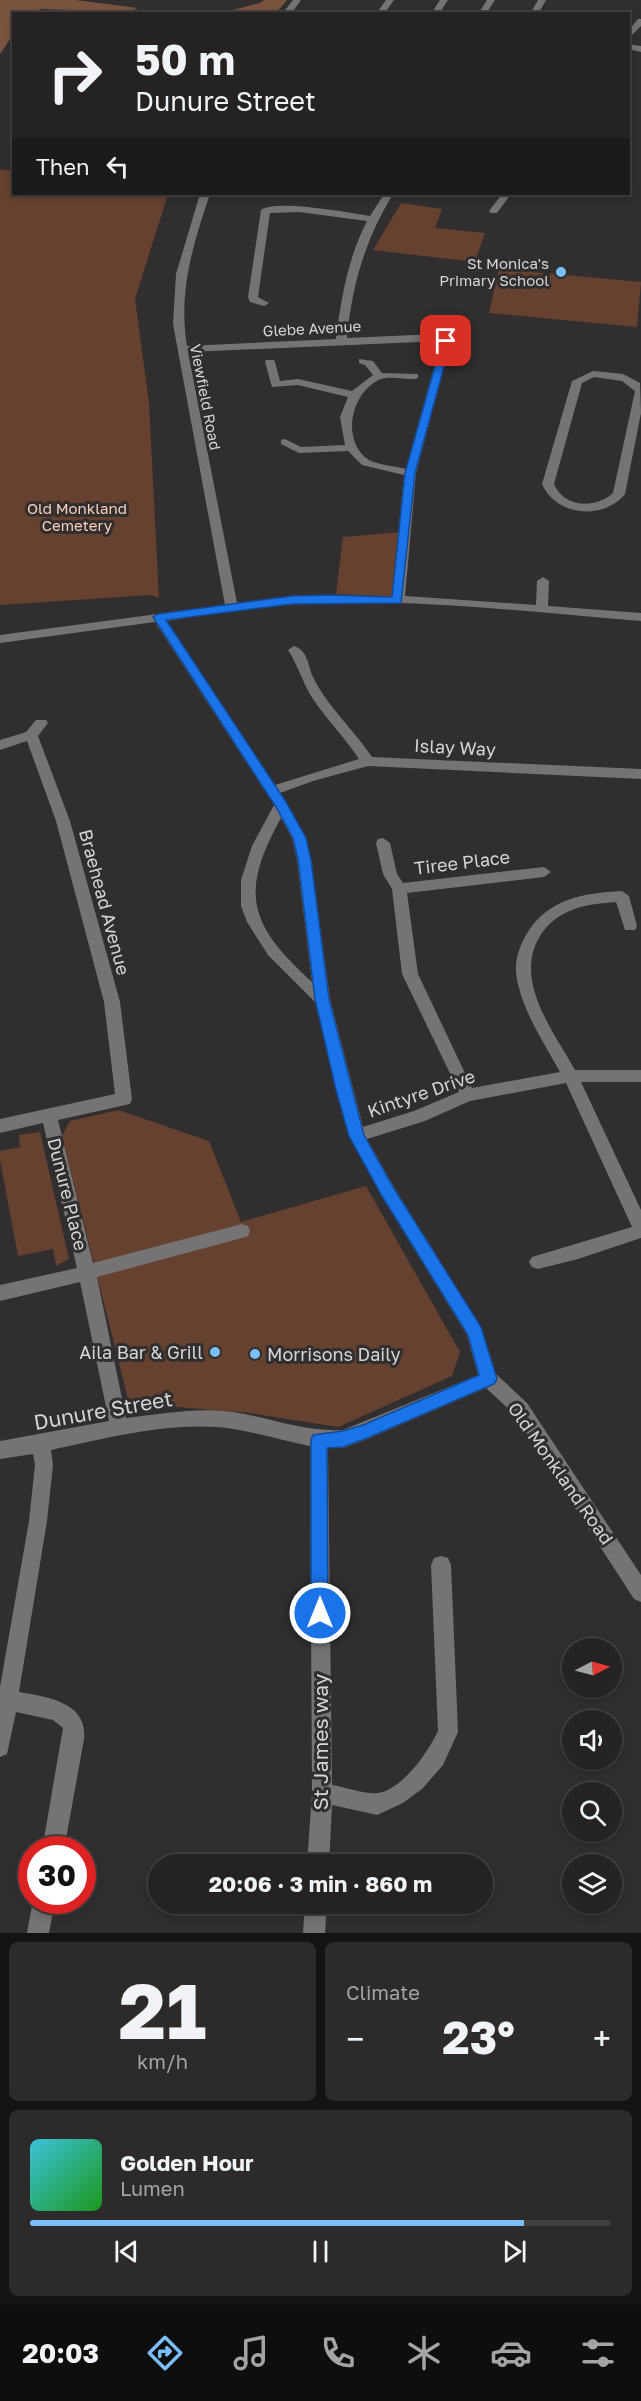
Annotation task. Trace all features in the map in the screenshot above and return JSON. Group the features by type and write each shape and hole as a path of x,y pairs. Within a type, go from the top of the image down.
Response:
{"street":[{"path":"288,12 297,0"},
{"path":"630,35 641,21"},
{"name":"Viewfield Road","path":"205,195 181,274 178,324 232,608"},
{"path":"341,341 344,303 357,250 372,219 387,195"},
{"path":"494,211 505,195"},
{"path":"264,303 254,300 253,297 266,210 299,209 372,219"},
{"name":"Glebe Avenue","path":"181,349 444,338 446,341 410,473"},
{"path":"363,361 369,363 379,376"},
{"path":"270,362 276,385 298,382 354,395"},
{"path":"593,374 625,377 636,384 640,391 635,442 619,494 613,501 593,507 582,507 561,501 549,490 548,484 577,381 584,376 593,374"},
{"path":"398,600 410,473 366,463 351,448 346,417 354,395 379,376 414,376"},
{"path":"285,442 299,450 351,448"},
{"path":"542,610 543,581"},
{"path":"0,639 292,600 329,598 398,600 641,617"},
{"path":"158,617 281,806 299,838 304,860 322,999 343,1090 357,1136 382,1182 475,1332 488,1379"},
{"path":"294,651 300,657 306,676 319,698 368,761"},
{"name":"Braehead Avenue","path":"0,745 36,729 90,916 112,1002 124,1099 49,1116"},
{"name":"Islay Way","path":"271,791 368,761 641,774"},
{"path":"281,806 257,851 247,890 248,903 264,937 292,974 322,999"},
{"name":"Tiree Place","path":"383,843 390,874 399,890 544,872"},
{"path":"399,890 410,974 468,1095"},
{"path":"538,1262 578,1252 641,1229 570,1076 533,1005 525,981 523,962 525,952 539,927 563,907 577,900 621,896 630,926"},
{"name":"Kintyre Drive","path":"357,1136 419,1116 468,1095 570,1076 641,1076"},
{"path":"0,1126 49,1116"},
{"name":"Dunure Place","path":"49,1116 87,1273 119,1427"},
{"path":"87,1273 242,1231"},
{"name":"Dunure Place","path":"0,1293 87,1273"},
{"name":"Dunure Street","path":"0,1450 41,1444 119,1427 187,1419 232,1420 319,1440 343,1439 365,1432 488,1379"},
{"name":"Old Monkland Road","path":"488,1379 521,1409 641,1592"},
{"name":"St James way","path":"319,1440 322,1793 319,1854"},
{"path":"0,1747 38,1521 44,1465 41,1444"},
{"path":"322,1793 377,1804 396,1796 415,1782 436,1758 448,1731 441,1565"},
{"path":"9,1700 59,1711 68,1716 74,1725 74,1742 57,1836"},
{"path":"38,1933 41,1914"},
{"path":"314,1933 315,1914"}],"green space":[{"name":"Old Monkland Cemetery","path":"0,170 12,170 12,195 168,195 135,299 149,403 159,598 150,595 0,605"},
{"path":"401,203 442,209 435,228 485,233 475,262 373,250"},
{"path":"499,269 641,282 637,327 489,313"},
{"path":"401,532 392,597 336,594 343,537"},
{"path":"118,1110 209,1141 241,1222 366,1186 460,1352 452,1376 338,1427 250,1413 129,1403 62,1136 70,1121"},
{"path":"40,1132 69,1259 56,1266 53,1249 18,1256 0,1160 0,1151 20,1147 19,1135"}],"shaded area":[{"path":"0,0 75,0 138,8 129,12 40,9 36,12 12,12 12,36 0,54"},
{"path":"264,0 287,0 277,12 224,12"}],"place":[{"name":"St Monica's Primary School","path":"561,272"},
{"name":"Aila Bar & Grill","path":"215,1352"},
{"name":"Morrisons Daily","path":"255,1354"}],"route":[{"path":"320,1613 319,1440 343,1439 365,1432 488,1379 475,1332 371,1164 357,1136 343,1090 322,999 304,860 299,838 281,806 158,617 292,600 329,598 398,600 410,473 446,341"}]}
